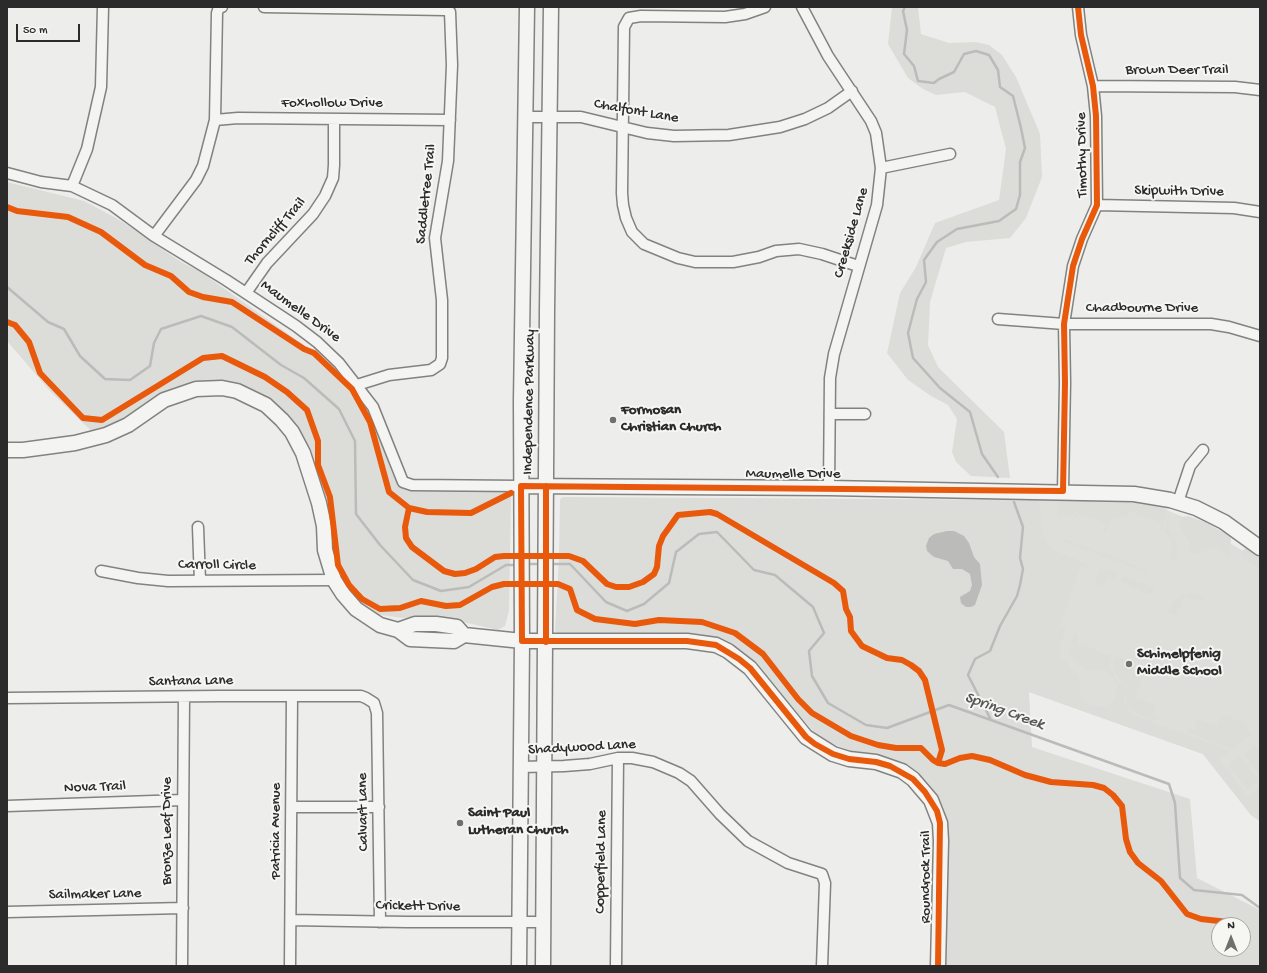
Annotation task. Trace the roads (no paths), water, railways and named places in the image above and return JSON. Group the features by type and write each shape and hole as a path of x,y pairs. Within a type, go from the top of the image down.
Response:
{"street":[{"path":"72,186 87,149 101,87 103,7"},
{"path":"154,236 196,180 204,166 215,120 217,13 221,7"},
{"name":"Saddletree Trail","path":"264,7 446,10 450,12 452,65 448,161 435,238 442,300 442,358 440,364 430,370 389,375 356,384"},
{"name":"Independence Parkway","path":"519,966 526,7"},
{"name":"Independence Parkway","path":"543,966 546,642 545,546 551,7"},
{"path":"765,7 745,14 725,17 641,16 629,18 624,27 623,206 632,232 644,244 670,256 695,262 733,262 776,252 799,249 822,254 858,266"},
{"name":"Creekside Lane","path":"802,7 828,56 865,110 876,133 881,168 877,205 858,266 834,354 830,378 829,488"},
{"name":"Timothy Drive","path":"1064,491 1066,383 1064,324 1074,266 1082,239 1097,205 1096,116 1093,86 1082,35 1078,7"},
{"name":"Brown Deer Trail","path":"1093,86 1235,87 1260,90"},
{"name":"Chalfont Lane","path":"525,117 581,117 647,133 674,136 729,135 780,127 806,119 828,108 852,91"},
{"name":"Foxhollow Drive","path":"215,120 238,118 450,120"},
{"name":"Thorncliff Trail","path":"246,293 267,262 313,214 325,196 333,178 334,120"},
{"path":"881,168 950,154"},
{"name":"Maumelle Drive","path":"7,174 41,182 72,186 112,205 154,236 246,293 317,342 340,363 373,407 403,482 412,485 829,488 1064,491 1134,494 1178,502 1196,508 1224,522 1260,548"},
{"name":"Skipwith Drive","path":"1097,205 1234,208 1260,212"},
{"name":"Chadbourne Drive","path":"998,319 1064,324 1211,324 1228,326 1260,336"},
{"path":"7,450 60,445 106,435 128,425 164,400 196,389 222,388 251,397 266,406 282,420 292,432 302,453 319,503 324,526 325,550 334,580"},
{"path":"830,414 865,414"},
{"path":"1178,502 1190,466 1203,450"},
{"path":"198,527 200,581"},
{"name":"Carroll Circle","path":"101,571 138,578 200,581 334,580"},
{"name":"Roundrock Trail","path":"334,580 343,594 356,609 380,625 398,630 415,624 436,624 457,627 464,635 522,641 687,641 716,645 739,659 750,668 806,737 833,754 849,760 876,762 890,766 913,779 925,792 936,811 940,823 938,966"},
{"name":"Patricia Avenue","path":"290,966 292,696"},
{"name":"Santana Lane","path":"7,698 361,696 374,703"},
{"name":"Bronze Leaf Drive","path":"182,966 184,697"},
{"name":"Calvart Lane","path":"374,703 377,713 380,922"},
{"name":"Shadywood Lane","path":"521,767 590,764 618,758 632,758 653,762 679,773 691,781 720,814 748,841 788,863 822,874 825,883 822,966"},
{"name":"Copperfield Lane","path":"616,966 618,758"},
{"name":"Nova Trail","path":"7,806 183,800"},
{"path":"292,807 379,807"},
{"name":"Sailmaker Lane","path":"7,912 183,908"},
{"name":"Crickett Drive","path":"291,920 380,922 544,922"}],"waterway":[{"path":"905,7 903,11 907,30 904,54 914,66 918,81 934,83 954,72 964,54 976,51 989,55 998,70 1000,87 1013,96 1025,148 1020,162 1020,195 1016,209 999,221 957,229 937,242 924,260 926,282 917,299 908,333 913,358 940,388 970,412 982,454 998,477"},
{"name":"Spring Creek","path":"7,287 48,322 64,329 80,356 105,379 130,380 150,366 154,343 161,329 201,316 232,327 281,365 304,378 339,409 355,441 356,514 380,545 413,580 441,591 469,587 506,565 518,565"},
{"path":"991,720 968,675 975,659 990,651 1000,626 1017,596 1020,585 1023,569 1020,558 1023,527 1014,502"},
{"name":"Spring Creek","path":"549,564 570,564 606,602 627,611 644,604 669,583 676,552 699,534 717,532 754,570 775,575 813,607 824,633 809,651 812,676 828,703 866,725 887,728 949,705 1169,784 1175,803 1180,878 1194,890 1242,895 1260,908"},
{"name":"Spring Creek","path":"527,564 540,564"}],"place":[{"name":"Formosan Christian Church","path":"613,420"},
{"name":"Schimelpfenig Middle School","path":"1129,664"},
{"name":"Saint Paul Lutheran Church","path":"460,823"}]}
